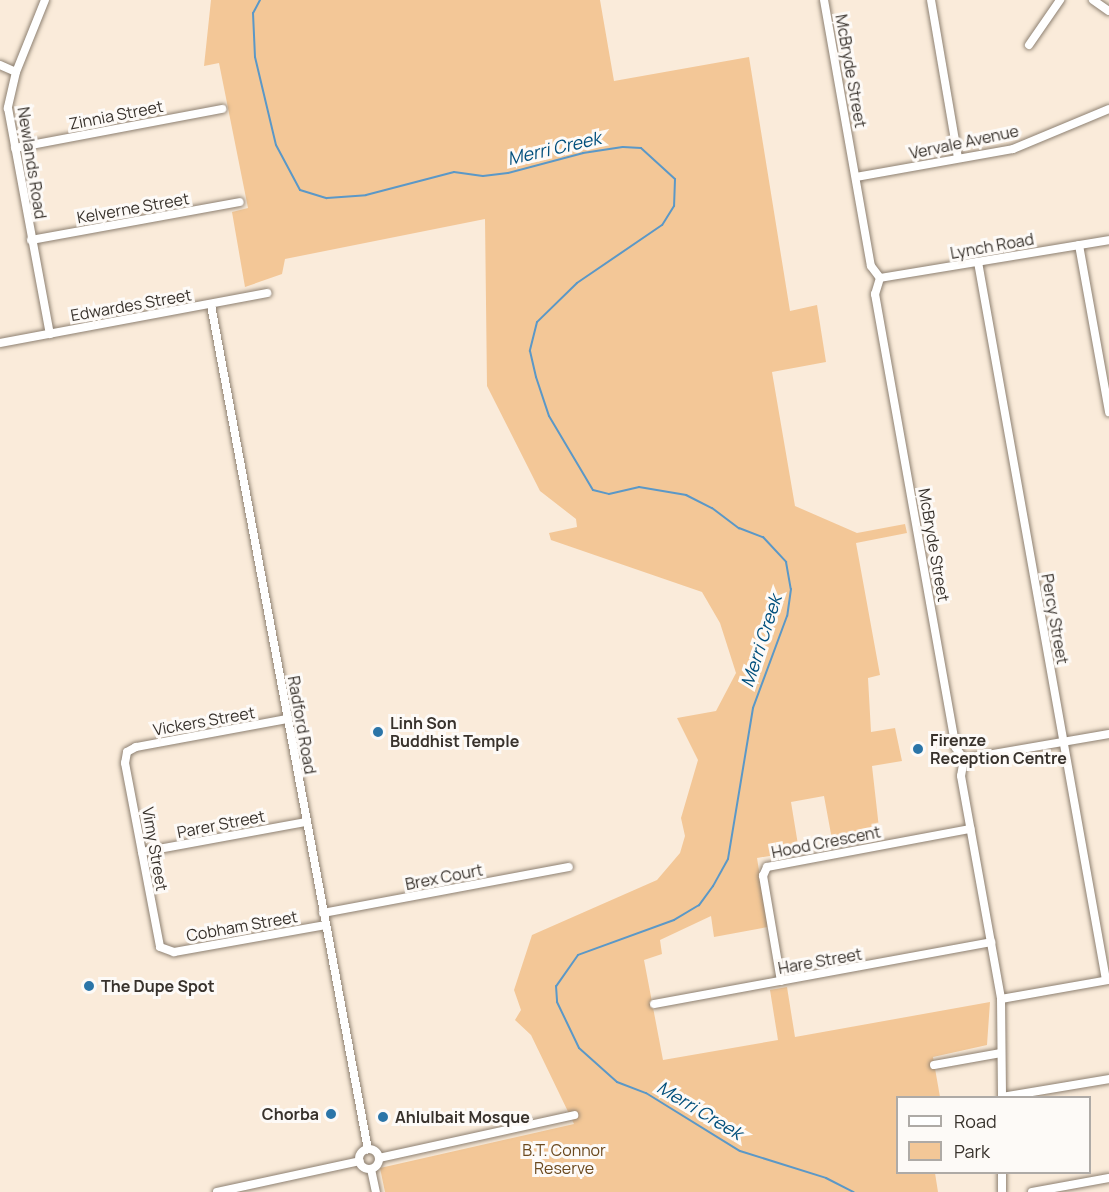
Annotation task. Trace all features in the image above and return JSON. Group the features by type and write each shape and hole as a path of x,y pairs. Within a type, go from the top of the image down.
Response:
{"street":[{"name":"Newlands Road","path":"45,0 16,72 8,108 50,334"},
{"name":"McBryde Street","path":"824,0 872,272 880,278 876,294 956,748 964,759 961,776 1001,999 1002,1096"},
{"path":"931,0 958,158"},
{"path":"1029,45 1060,0"},
{"path":"1093,0 1109,11"},
{"path":"0,65 16,72"},
{"name":"Zinnia Street","path":"15,148 222,109"},
{"name":"Vervale Avenue","path":"856,177 1012,149 1109,109"},
{"name":"Kelverne Street","path":"31,240 240,202"},
{"name":"Lynch Road","path":"880,278 1109,240"},
{"path":"1079,245 1109,412"},
{"name":"Percy Street","path":"978,262 1107,980"},
{"name":"Edwardes Street","path":"0,343 267,293"},
{"name":"Radford Road","path":"211,304 305,822 368,1150"},
{"name":"Vickers Street","path":"127,752 287,719"},
{"path":"964,759 1109,734"},
{"name":"Vimy Street","path":"127,752 158,942 164,950"},
{"name":"Parer Street","path":"142,852 305,822"},
{"name":"Hood Crescent","path":"781,981 763,876 766,867 970,829"},
{"name":"Brex Court","path":"323,913 569,867"},
{"name":"Cobham Street","path":"164,950 325,925"},
{"name":"Hare Street","path":"654,1004 991,942"},
{"path":"1001,999 1107,980"},
{"path":"934,1065 1001,1053"},
{"path":"1008,1096 1109,1079"},
{"path":"371,1169 379,1158 574,1114"},
{"path":"218,1192 247,1189 360,1161 368,1150 379,1158"},
{"path":"360,1161 371,1169 376,1192"},
{"path":"1002,1174 1002,1192"},
{"path":"1032,1192 1109,1178"}],"green space":[{"name":"B.T. Connor Reserve","path":"211,0 600,0 614,81 749,57 790,311 817,305 826,362 772,372 795,506 857,533 905,524 907,533 856,543 880,675 868,678 871,732 895,728 902,761 872,766 880,837 833,845 824,796 791,802 799,851 757,858 768,927 714,937 711,916 660,940 662,954 644,960 663,1060 778,1040 770,990 787,987 795,1037 990,1002 987,1045 933,1057 940,1096 896,1096 896,1174 935,1174 938,1192 385,1192 380,1168 574,1124 531,1035 515,1020 521,1010 514,990 532,935 657,880 680,853 685,836 681,818 698,760 677,718 716,711 736,673 720,623 702,592 551,540 549,533 577,527 576,519 540,491 487,386 485,219 285,259 282,274 245,287 232,212 248,208 219,63 204,66"}],"waterway":[{"name":"Merri Creek","path":"260,0 253,13 255,57 276,145 300,190 327,198 366,195 454,172 483,176 508,173 583,153 623,147 641,148 675,179 674,206 662,225 577,283 537,322 530,351 536,377 549,416 593,490 609,494 639,487 686,495 712,508 739,528 763,537 786,562 791,589 787,616 753,708 728,859 713,886 699,905 674,920 578,955 556,986 557,1002 579,1048 617,1082 646,1093 740,1151 826,1178 854,1192"}],"place":[{"name":"Linh Son Buddhist Temple","path":"378,732"},
{"name":"Firenze Reception Centre","path":"918,749"},
{"name":"The Dupe Spot","path":"89,986"},
{"name":"Chorba","path":"331,1114"},
{"name":"Ahlulbait Mosque","path":"383,1117"}]}
